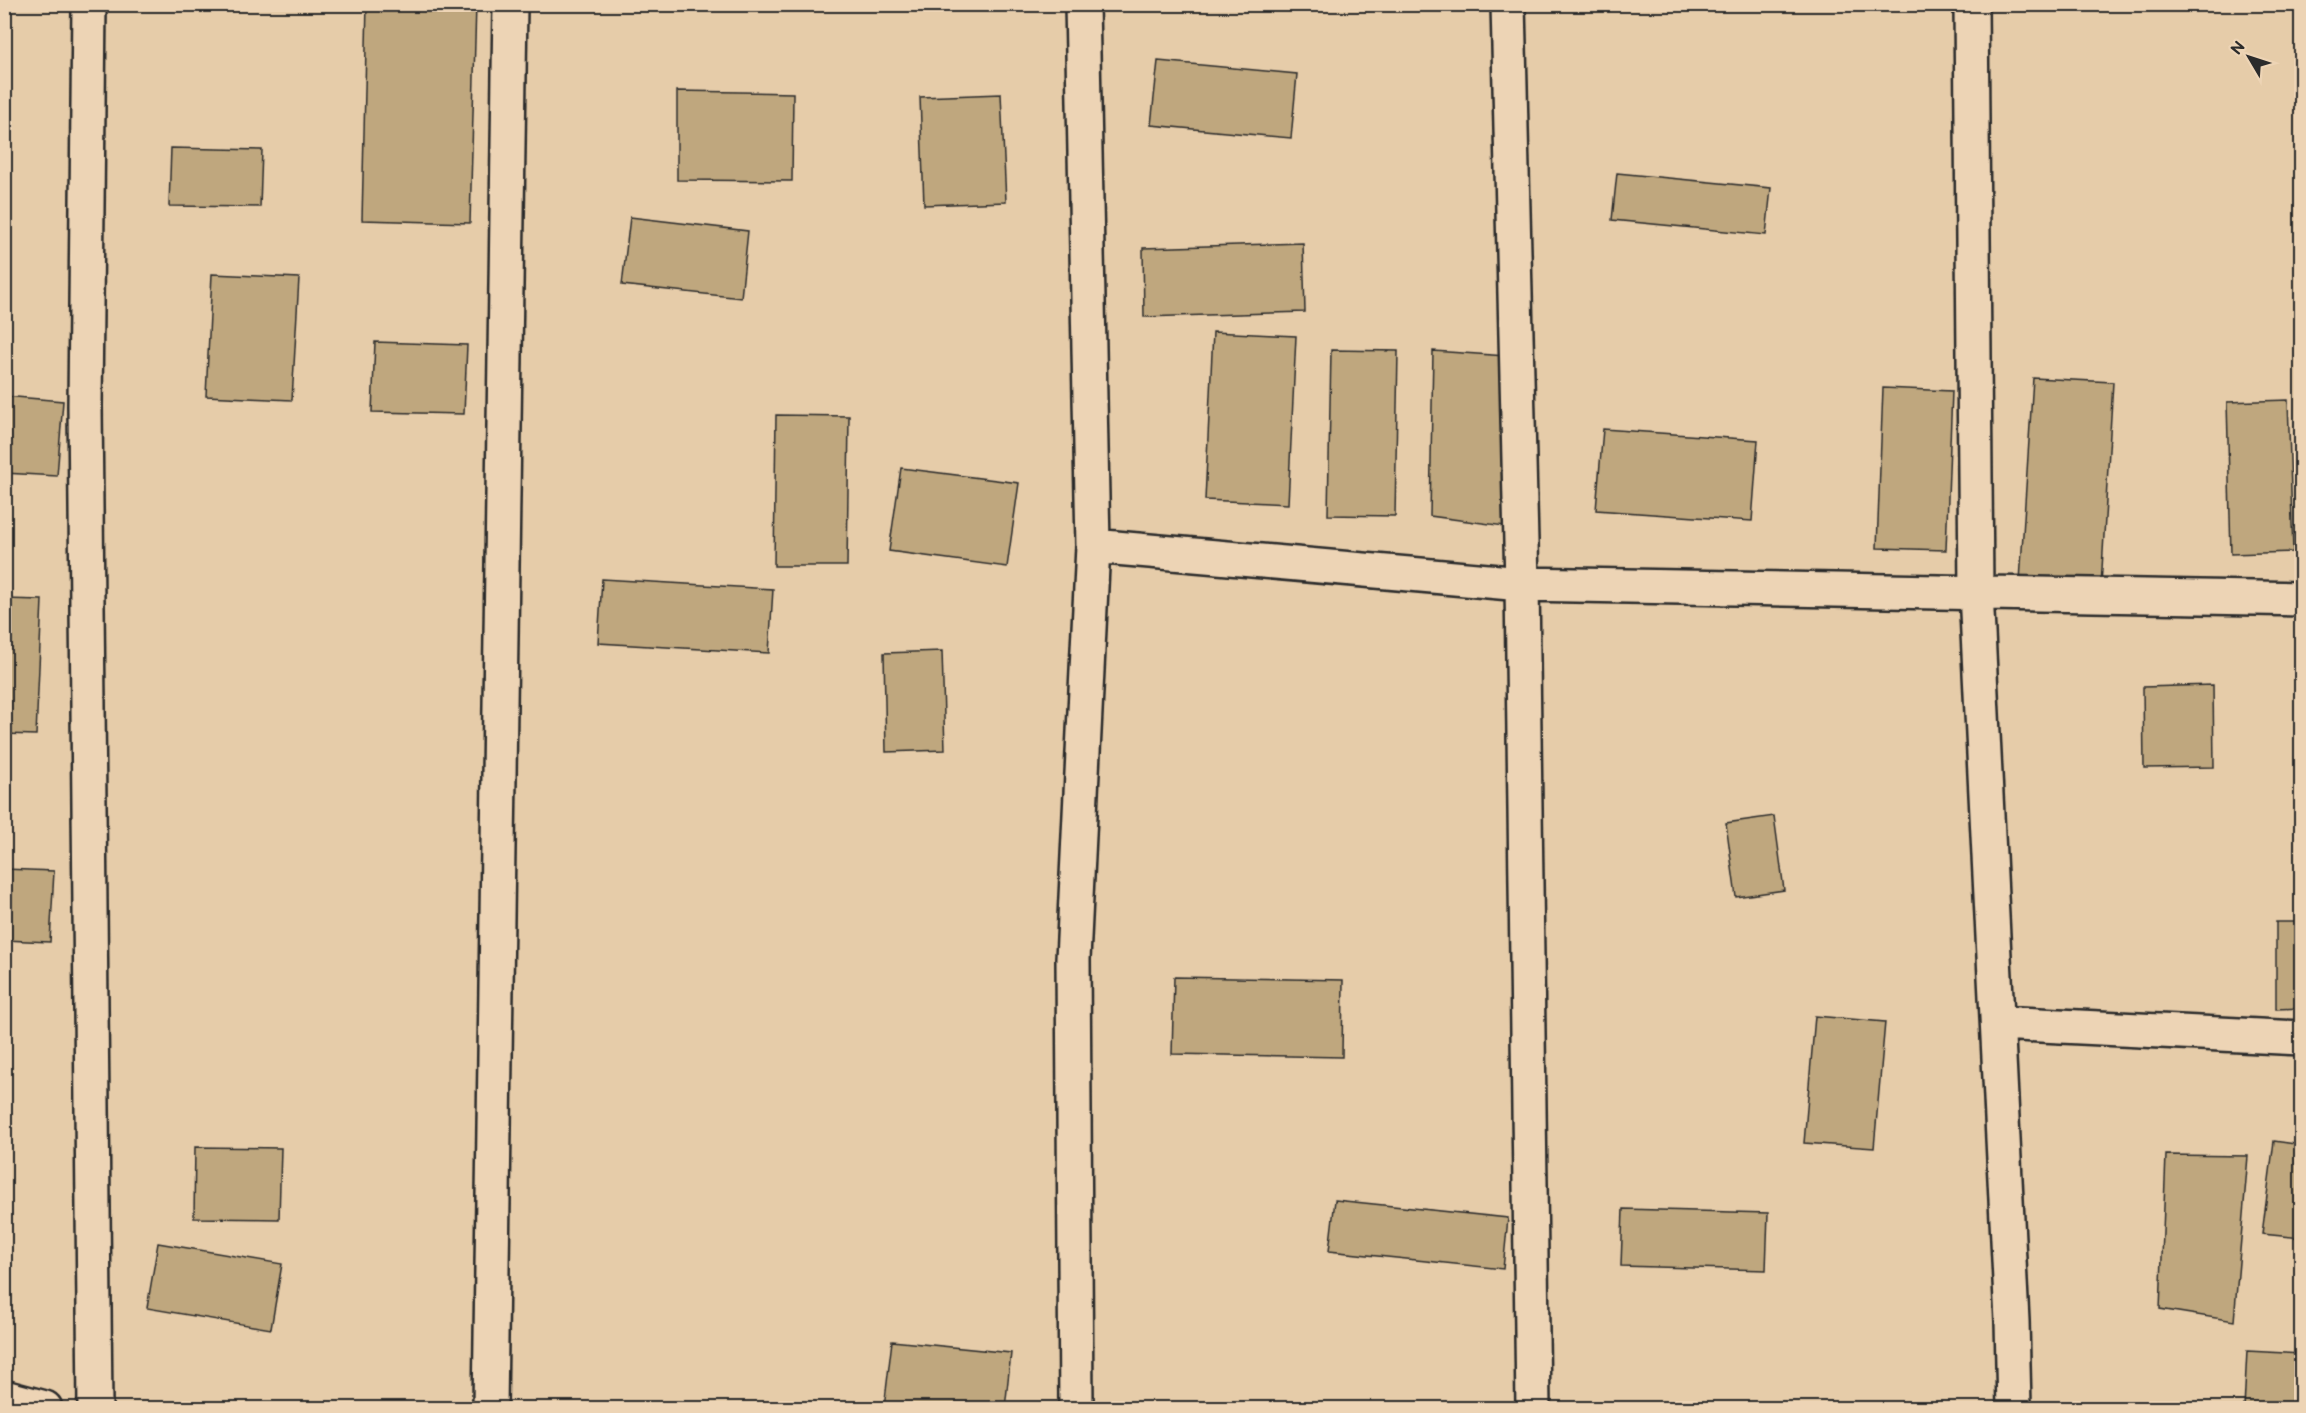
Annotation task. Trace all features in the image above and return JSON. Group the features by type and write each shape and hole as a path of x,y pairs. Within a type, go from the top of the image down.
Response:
{"street":[{"path":"89,4 85,406 95,1408"},
{"path":"490,1408 510,4"},
{"path":"1076,1408 1073,959 1094,546 1082,4"},
{"path":"1508,4 1522,584 1533,1408"},
{"path":"1971,4 1976,592 2012,1321 2014,1408"},
{"path":"1094,546 1522,584 2301,599"},
{"path":"1998,1023 2301,1038"},
{"path":"4,1397 45,1408"}],"building":[{"path":"367,4 476,4 470,223 362,220"},
{"path":"1158,61 1297,74 1291,138 1151,125"},
{"path":"677,91 793,93 792,181 677,180"},
{"path":"1001,94 1006,202 924,205 920,97"},
{"path":"171,148 262,150 260,207 169,206"},
{"path":"1617,173 1771,188 1766,235 1612,220"},
{"path":"630,217 748,231 741,298 622,285"},
{"path":"1303,243 1305,312 1144,317 1143,248"},
{"path":"212,274 299,278 292,400 206,396"},
{"path":"1213,332 1296,336 1288,504 1205,500"},
{"path":"375,342 467,345 464,414 372,412"},
{"path":"1331,350 1398,351 1395,516 1328,515"},
{"path":"1433,351 1521,357 1512,527 1430,516"},
{"path":"2033,378 2113,382 2101,586 2020,581"},
{"path":"1883,388 1952,391 1946,550 1877,548"},
{"path":"4,396 63,401 57,476 4,473"},
{"path":"2288,400 2293,552 2231,554 2227,402"},
{"path":"776,415 849,416 847,566 774,566"},
{"path":"1603,429 1758,440 1752,521 1596,510"},
{"path":"901,468 1019,483 1007,567 889,551"},
{"path":"602,579 773,589 769,653 598,643"},
{"path":"4,599 42,600 36,735 4,734"},
{"path":"942,651 945,750 886,752 884,653"},
{"path":"2213,685 2214,767 2144,768 2143,687"},
{"path":"1774,816 1784,890 1736,897 1726,823"},
{"path":"4,869 54,871 50,942 4,940"},
{"path":"2276,922 2302,922 2302,1008 2276,1009"},
{"path":"1174,977 1343,980 1342,1057 1172,1054"},
{"path":"1815,1016 1885,1022 1874,1148 1804,1143"},
{"path":"2274,1141 2302,1145 2302,1238 2262,1234"},
{"path":"195,1147 281,1148 279,1219 194,1218"},
{"path":"2166,1155 2248,1156 2234,1321 2160,1309"},
{"path":"1335,1200 1508,1218 1503,1269 1329,1251"},
{"path":"1623,1209 1768,1213 1766,1270 1621,1266"},
{"path":"158,1243 282,1264 271,1329 147,1308"},
{"path":"892,1341 1011,1353 1005,1408 884,1408"},
{"path":"2247,1351 2302,1354 2302,1408 2244,1408"}]}
